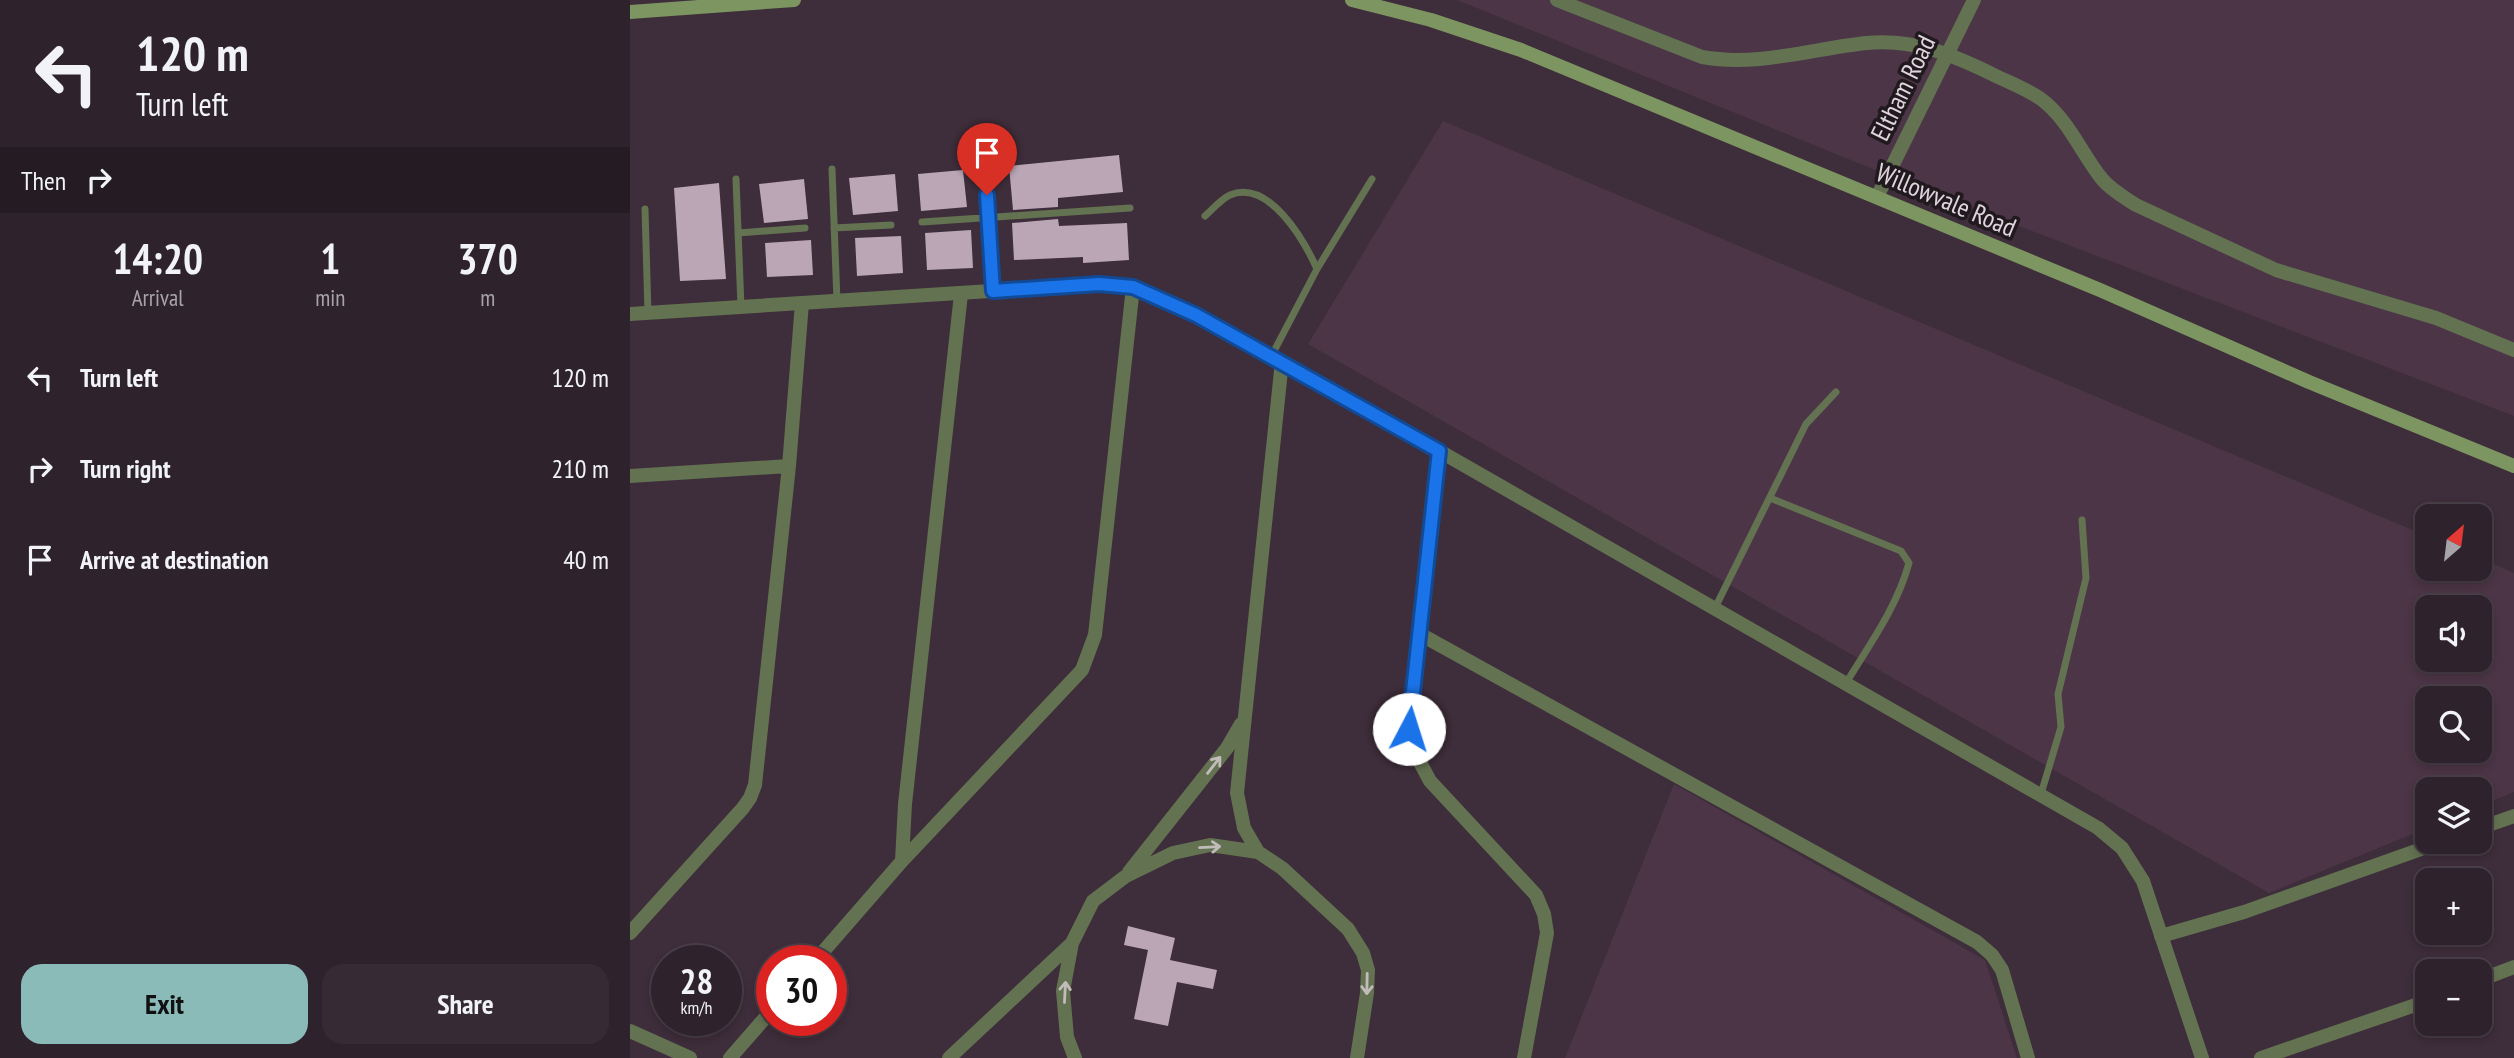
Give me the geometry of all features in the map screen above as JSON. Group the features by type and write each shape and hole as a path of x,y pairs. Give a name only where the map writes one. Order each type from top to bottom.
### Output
{"main road":[{"path":"630,12 794,0"},
{"name":"Willowvale Road","path":"1353,0 1431,20 1521,50 2101,290 2309,382 2514,466"}],"street":[{"path":"1557,0 1702,57 1723,61 1745,62 1868,43 1907,44 1948,53 2042,100 2062,119 2102,179 2136,205 2276,270 2436,318 2514,350"},
{"name":"Eltham Road","path":"1877,197 1974,0"},
{"path":"630,314 1099,284 1133,287 1196,315 1277,358 2098,828 2122,848 2143,881 2202,1058"},
{"path":"829,945 902,861 1082,670 1095,635 1133,287"},
{"path":"902,861 905,804 961,294"},
{"path":"630,933 750,798 754,785 789,466 802,303"},
{"path":"1258,852 1244,828 1237,793 1277,358"},
{"path":"1439,451 1409,729 1415,753 1430,781 1536,895 1544,914 1547,933 1524,1058"},
{"path":"630,476 789,466"},
{"path":"1418,633 1977,942 1993,955 2002,970 2028,1058"},
{"path":"1126,876 1227,748 1243,720"},
{"path":"2492,824 2514,816"},
{"path":"1075,1058 1067,1037 1063,991 1072,943 1093,901 1126,876 1174,853 1210,845 1258,852 1282,868 1348,929 1363,953 1368,970 1357,1058"},
{"path":"2161,936 2244,912 2415,851"},
{"path":"948,1058 1072,943"},
{"path":"2492,975 2514,967"},
{"path":"2261,1058 2415,1005"},
{"path":"730,1058 756,1028"},
{"path":"630,1031 691,1058"}],"lane":[{"path":"832,169 837,301"},
{"path":"985,172 993,291"},
{"path":"736,179 741,307"},
{"path":"1277,358 1317,269 1372,179"},
{"path":"1205,216 1228,195 1248,192 1267,200 1304,242 1317,269"},
{"path":"922,222 1129,208"},
{"path":"645,209 649,313"},
{"path":"834,228 891,225"},
{"path":"738,233 806,228"},
{"path":"1715,609 1806,424 1836,392"},
{"path":"1770,498 1901,551 1909,563 1903,584 1885,621 1845,683"},
{"path":"2040,795 2061,727 2059,694 2086,578 2082,520"}],"shaded area":[{"path":"1457,0 2514,0 2514,416 1912,185"},
{"path":"1443,121 2415,531 2415,581 2492,581 2492,563 2514,573 2514,792 2492,801 2492,777 2415,777 2415,833 2269,893 1308,344"},
{"path":"1674,784 1985,960 2017,1058 1565,1058"}],"building":[{"path":"1119,155 1123,192 1058,198 1058,207 1013,210 1009,166"},
{"path":"963,170 967,207 921,211 918,174"},
{"path":"895,174 898,211 853,215 849,178"},
{"path":"804,179 808,219 764,223 759,184"},
{"path":"719,183 726,279 680,281 674,188"},
{"path":"1058,219 1059,226 1127,223 1129,260 1083,263 1083,257 1014,260 1012,223"},
{"path":"971,230 973,268 927,270 925,233"},
{"path":"901,236 903,273 857,276 855,238"},
{"path":"811,240 813,275 767,277 765,243"},
{"path":"1128,926 1175,938 1170,960 1217,970 1213,989 1177,982 1168,1026 1134,1019 1148,950 1124,945"}],"route":[{"path":"987,195 993,291 1099,284 1133,287 1196,315 1282,361 1439,451 1409,729"}]}
